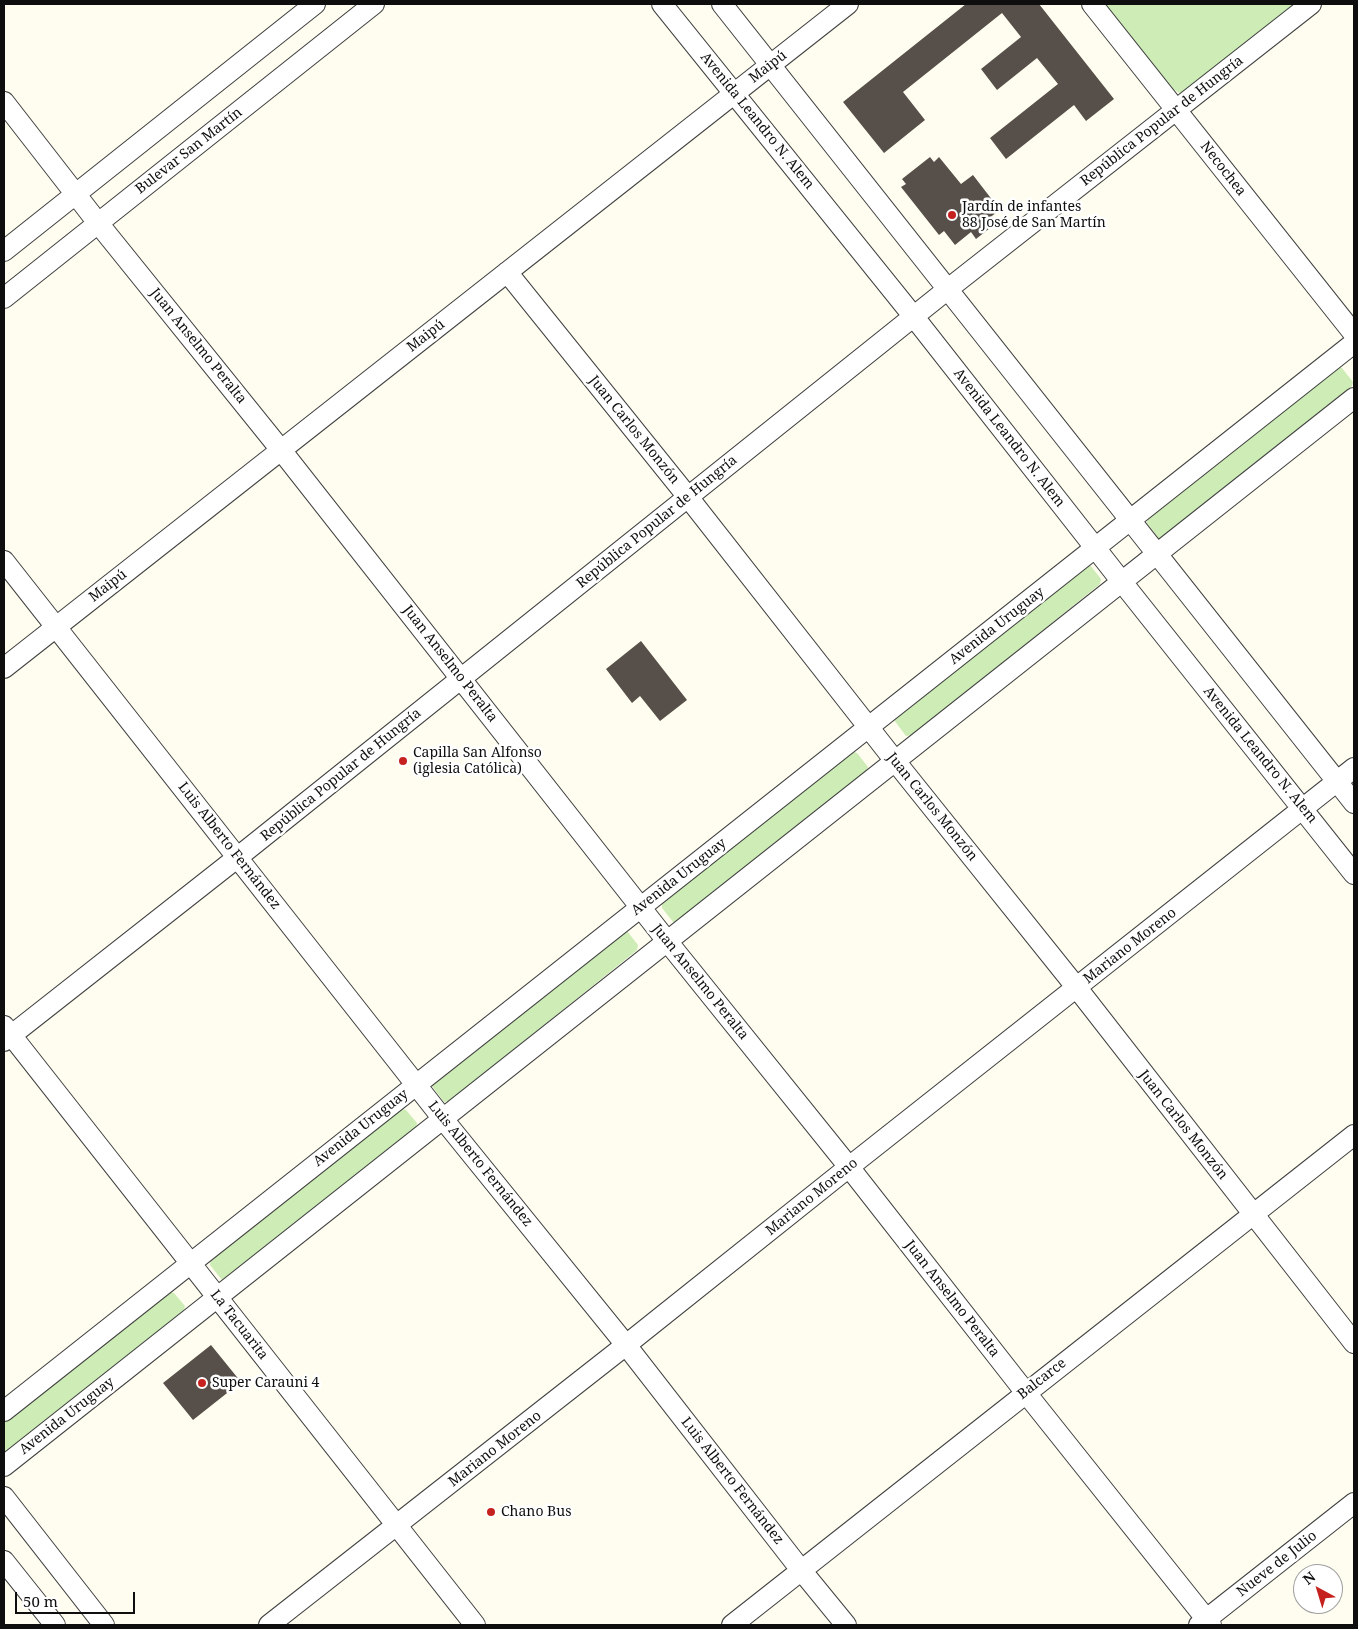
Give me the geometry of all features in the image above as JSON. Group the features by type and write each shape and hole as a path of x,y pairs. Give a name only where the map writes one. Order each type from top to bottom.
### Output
{"street":[{"name":"Bulevar San Martín","path":"4,298 374,4"},
{"name":"Avenida Leandro N. Alem","path":"662,4 914,317 1354,874"},
{"path":"722,4 1354,803"},
{"name":"Maipú","path":"4,668 848,4"},
{"name":"Necochea","path":"1092,4 1354,334"},
{"name":"República Popular de Hungría","path":"6,1034 238,857 914,317 1311,4"},
{"path":"4,251 307,6"},
{"name":"Juan Anselmo Peralta","path":"4,102 98,223 281,450 667,941 849,1167 1206,1623"},
{"name":"Juan Carlos Monzón","path":"507,272 1077,988 1354,1343"},
{"name":"Avenida Uruguay","path":"4,1411 1354,343"},
{"name":"Avenida Uruguay","path":"4,1466 1354,398"},
{"name":"Luis Alberto Fernández","path":"4,561 416,1085 626,1345 846,1625"},
{"name":"Mariano Moreno","path":"269,1625 626,1345 1354,768"},
{"name":"La Tacuarita","path":"6,1034 191,1263 475,1625"},
{"name":"Balcarce","path":"732,1625 1354,1135"},
{"path":"4,1497 104,1625"},
{"name":"Nueve de Julio","path":"1206,1623 1354,1503"},
{"path":"4,1561 55,1625"}],"green space":[{"path":"1105,4 1297,4 1181,94 1173,89"},
{"path":"1336,366 1342,368 1353,382 1352,386 1165,538 1159,539 1147,523 1148,516"},
{"path":"1083,564 1090,565 1101,579 1100,584 913,735 906,736 894,720 895,714"},
{"path":"851,751 857,753 868,767 867,771 680,923 674,923 662,908 662,901"},
{"path":"621,930 627,931 638,945 637,950 450,1101 444,1102 432,1086 432,1080"},
{"path":"399,1108 406,1110 417,1123 416,1128 229,1280 222,1280 210,1265 211,1258"},
{"path":"167,1291 174,1293 185,1306 184,1310 4,1456 4,1421"}],"building":[{"path":"966,4 1039,4 1114,99 1086,121 1074,105 1006,159 990,138 1058,84 1037,58 997,90 981,69 1021,37 1002,13 903,92 925,120 884,153 843,102"},
{"path":"930,157 934,162 939,157 961,184 973,175 1000,210 985,221 990,228 976,239 971,232 955,245 944,231 939,235 901,187 906,184 902,179"},
{"path":"641,641 687,700 660,721 640,696 632,703 606,669"},
{"name":"Super Carauni 4","path":"211,1345 241,1382 193,1420 163,1383"}],"place":[{"name":"Jardín de infantes 88 José de San Martín","path":"952,215"},
{"name":"Capilla San Alfonso (iglesia Católica)","path":"403,761"},
{"name":"Super Carauni 4","path":"202,1383"},
{"name":"Chano Bus","path":"491,1512"}]}
